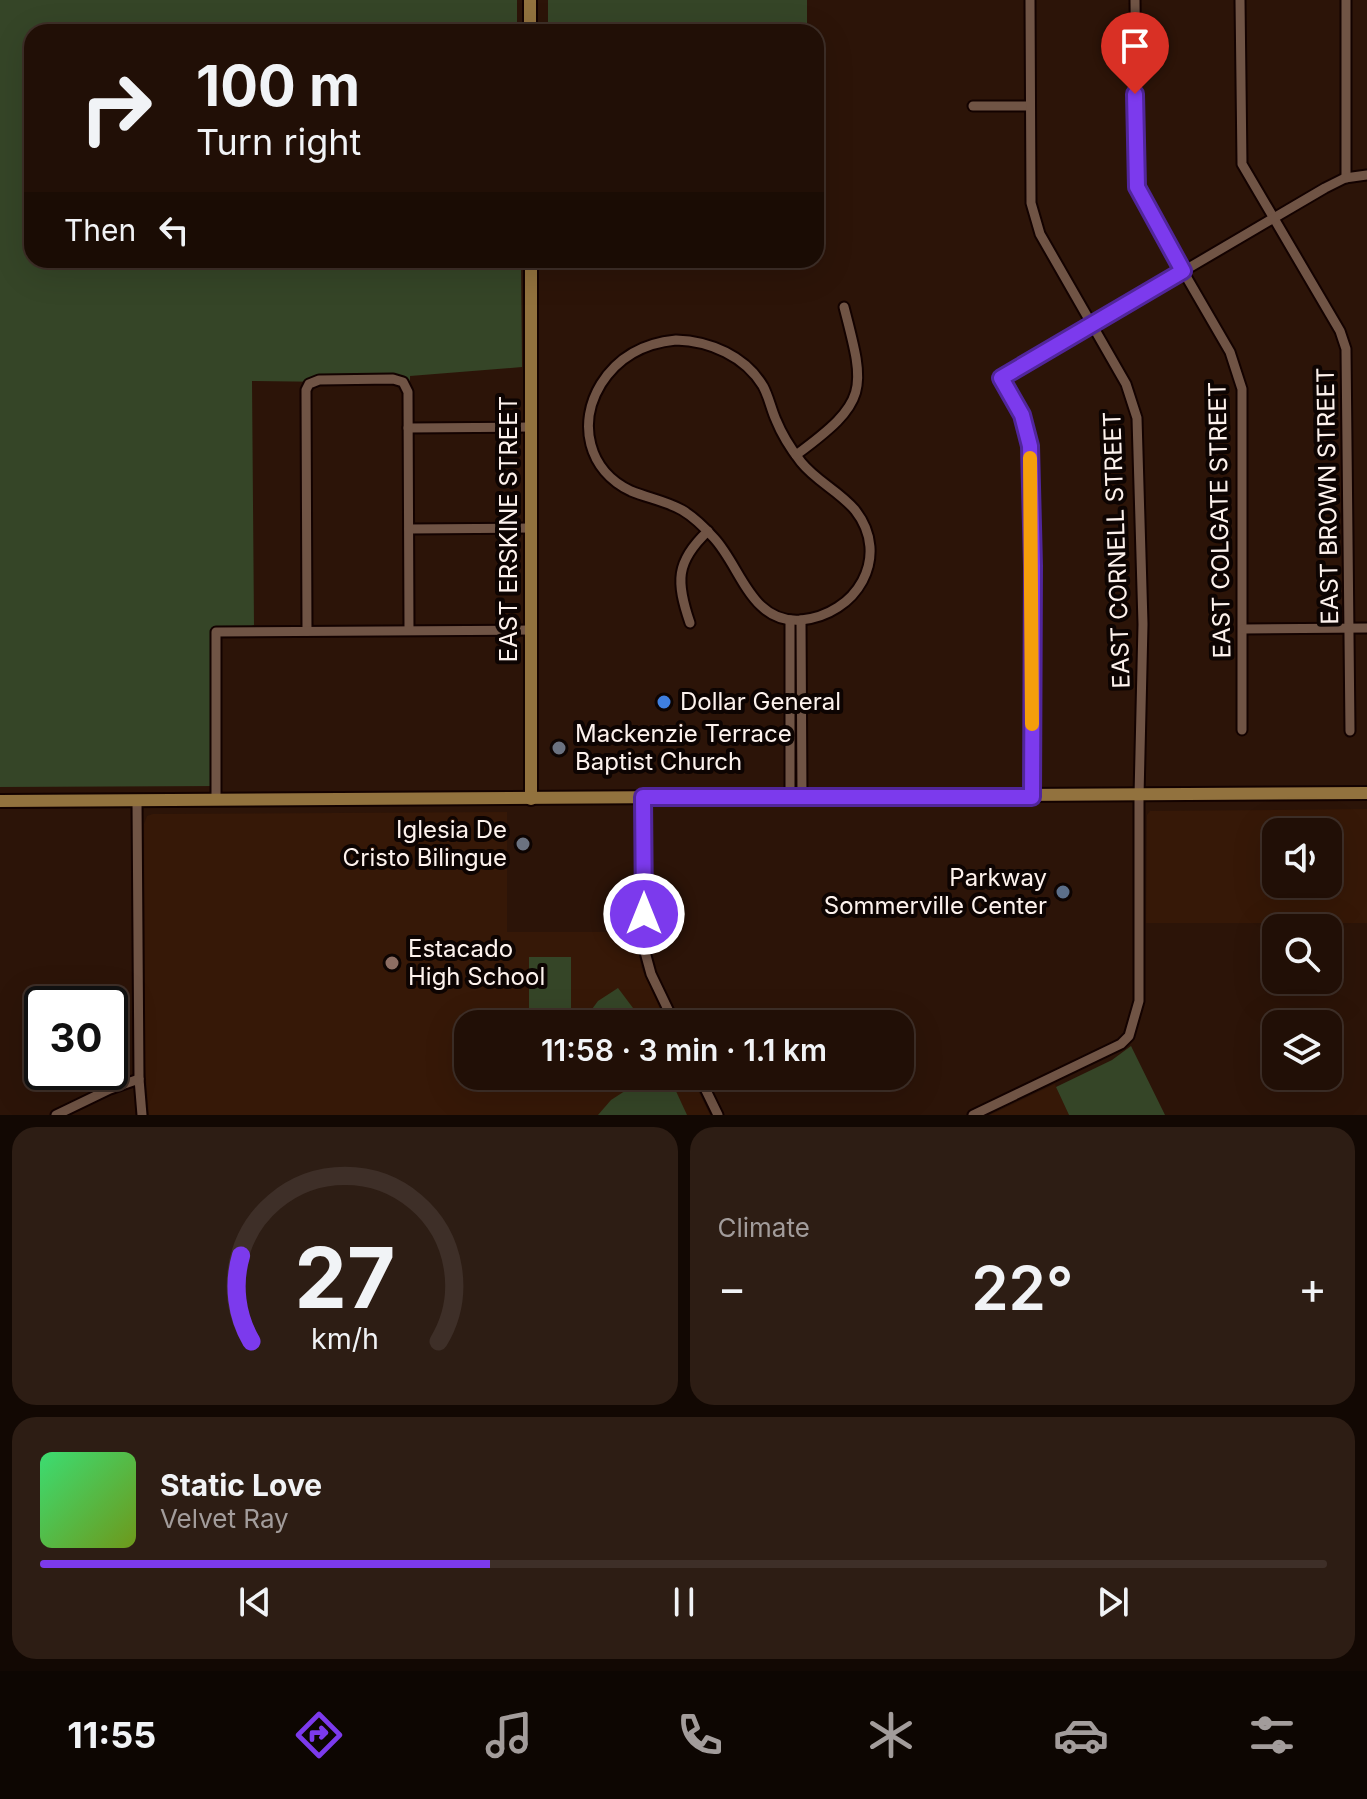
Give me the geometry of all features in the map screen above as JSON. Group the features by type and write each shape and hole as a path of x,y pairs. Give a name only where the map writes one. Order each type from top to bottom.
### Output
{"main road":[{"path":"530,0 530,24"},
{"name":"EAST ERSKINE STREET","path":"531,268 531,799"},
{"path":"0,801 1367,793"}],"street":[{"name":"EAST CORNELL STREET","path":"973,1115 1121,1044 1129,1036 1137,1012 1143,624 1137,418 1126,384 1040,234 1034,218 1031,203 1030,0"},
{"name":"EAST COLGATE STREET","path":"1135,0 1137,187 1230,352 1240,377 1242,730"},
{"name":"EAST BROWN STREET","path":"1240,0 1241,155 1247,174 1340,331 1346,349 1350,731"},
{"path":"1346,0 1346,178"},
{"path":"973,106 1030,106"},
{"path":"1032,797 1030,446 1022,415 1001,378 1346,178 1367,175"},
{"path":"796,455 836,423 858,388 858,365 844,307"},
{"path":"663,341 697,342 720,349 744,365 762,385 777,422 796,455 815,478 856,512 869,550 866,575 851,598 829,614 790,620 770,612 751,597 727,555 708,531 676,507 622,486 597,461 588,439 588,422 595,395 614,366 632,353 663,341"},
{"path":"307,631 306,395 309,384 319,380 393,379 403,382 408,392 409,630"},
{"path":"408,428 531,427"},
{"path":"409,529 531,528"},
{"path":"690,623 681,593 682,567 691,547 708,531"},
{"path":"790,620 796,798"},
{"path":"796,798 801,620"},
{"path":"1243,629 1367,628"},
{"path":"216,800 216,632 532,630"},
{"path":"643,797 645,952 651,974 668,1010"},
{"path":"137,801 139,1079 142,1115"},
{"path":"56,1115 139,1079"},
{"path":"706,1090 718,1115"}],"shaded area":[{"path":"1367,809 1367,923 1342,923 1342,914 1262,914 1262,923 1146,923 1147,815 1150,811"},
{"name":"Estacado High School","path":"507,812 507,932 636,932 641,967 661,1010 454,1010 454,1090 698,1090 710,1115 149,1115 145,1067 144,824 147,816"},
{"path":"1055,1084 1069,1115 990,1115"}],"green space":[{"path":"0,0 517,0 517,24 24,24 24,268 521,268 522,367 410,376 410,383 252,381 254,625 222,637 222,786 0,787"},
{"path":"548,0 807,0 807,24 548,24"},
{"path":"529,957 571,957 571,1010 529,1010"},
{"path":"618,988 634,1010 591,1010 598,1001"},
{"path":"1131,1046 1165,1115 1069,1115 1056,1087 1112,1060"},
{"path":"626,1090 675,1090 687,1115 598,1115 611,1100"}],"slow traffic":[{"path":"1030,458 1032,724"}],"place":[{"name":"Dollar General","path":"664,702"},
{"name":"Mackenzie Terrace Baptist Church","path":"559,748"},
{"name":"Iglesia De Cristo Bilingue","path":"523,844"},
{"name":"Parkway Sommerville Center","path":"1063,892"},
{"name":"Estacado High School","path":"392,963"}],"route":[{"path":"644,914 643,797 1032,797 1030,446 1022,415 1001,378 1183,271 1137,187 1135,94"}]}
